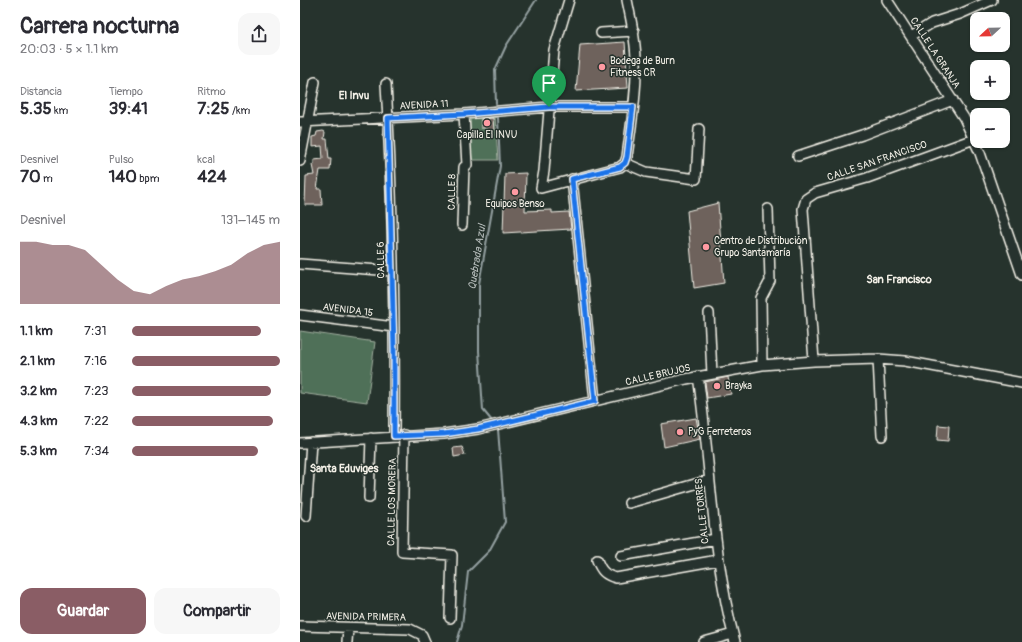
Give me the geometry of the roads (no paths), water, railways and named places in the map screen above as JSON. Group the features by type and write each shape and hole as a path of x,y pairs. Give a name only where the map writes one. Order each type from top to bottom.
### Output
{"street":[{"path":"569,0 554,50 544,171 541,188 620,167 625,163 633,107 636,62 634,30 627,0"},
{"name":"CALLE LA GRANJA","path":"887,0 953,100 970,131"},
{"path":"911,36 932,23 960,14 992,0"},
{"path":"601,33 634,30"},
{"path":"300,161 303,123 315,82"},
{"name":"CALLE 6","path":"386,84 394,327 394,436"},
{"path":"798,156 862,135 953,100"},
{"name":"AVENIDA 11","path":"303,123 464,114 549,107 633,107"},
{"name":"CALLE 8","path":"462,225 464,167 467,165 464,114"},
{"path":"625,163 646,172 696,179 699,129"},
{"name":"CALLE SAN FRANCISCO","path":"814,361 803,209 806,199 815,193 867,178 970,139"},
{"name":"CALLE LA GRANJA","path":"978,148 1022,275"},
{"path":"572,179 595,401"},
{"path":"762,365 761,298 770,281 768,209"},
{"path":"300,264 392,270"},
{"path":"709,313 712,374"},
{"name":"AVENIDA 15","path":"300,315 394,327"},
{"path":"878,359 882,436"},
{"name":"CALLE BRUJOS","path":"300,443 404,435 444,434 478,429 698,376 762,365 814,361 878,359 905,361 1022,383"},
{"name":"CALLE TORRES","path":"698,376 706,429 709,480 718,560 734,638"},
{"name":"CALLE LOS MORERA","path":"404,435 402,552 452,555 450,618"},
{"path":"369,498 371,438"},
{"path":"306,516 311,442"},
{"path":"629,504 709,480"},
{"path":"621,556 716,539"},
{"path":"597,560 601,570 607,576 616,578 718,560"},
{"name":"AVENIDA PRIMERA","path":"300,626 410,628 417,630 422,635 425,642"},
{"path":"347,642 348,628"},
{"path":"704,642 734,638"}],"waterway":[{"name":"Quebrada Azul","path":"496,104 495,70 506,46 536,0"},
{"name":"Quebrada Azul","path":"492,421 483,410 479,351 479,284 500,166 498,118"},
{"name":"Quebrada Azul","path":"457,642 462,625 468,572 489,551 505,522 498,429"}],"place":[{"name":"Bodega de Burn Fitness CR","path":"602,67"},
{"name":"Capilla El INVU","path":"487,123"},
{"name":"Equipos Benso","path":"515,192"},
{"name":"Centro de Distribución Grupo Santamaría","path":"706,247"},
{"name":"Brayka","path":"717,386"},
{"name":"PyG Ferreteros","path":"680,432"}],"district":[{"name":"El Invu","path":"354,95"},
{"name":"San Francisco","path":"899,279"},
{"name":"Santa Eduviges","path":"344,468"}]}
